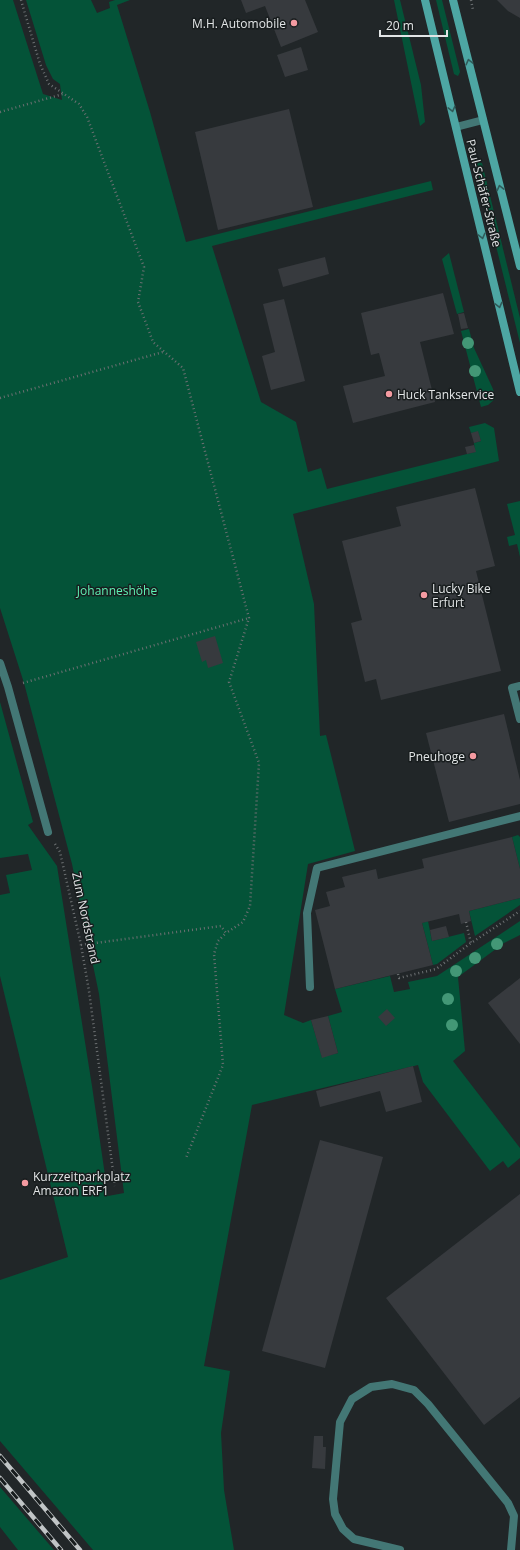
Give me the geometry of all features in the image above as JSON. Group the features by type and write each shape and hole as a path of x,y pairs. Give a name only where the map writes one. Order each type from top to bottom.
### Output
{"main road":[{"name":"Paul-Schäfer-Straße","path":"425,0 520,392"},
{"name":"Paul-Schäfer-Straße","path":"453,0 520,266"}],"lane":[{"path":"456,127 484,120"},
{"path":"0,663 48,832"},
{"path":"520,686 512,688 520,718"},
{"path":"310,987 307,913 317,868 520,816"},
{"path":"400,1550 354,1539 343,1529 335,1514 333,1499 340,1422 352,1399 371,1387 392,1384 414,1390 428,1404 508,1503 514,1516 511,1550"}],"path":[{"path":"21,0 40,64 50,84 80,104 87,117 144,267 138,302 153,342 183,368 249,618 229,682 259,763 250,906 243,922 226,933 218,941 214,954 223,1065 186,1158"},
{"path":"0,112 64,94"},
{"path":"0,398 164,352"},
{"path":"8,688 249,618"},
{"name":"Zum Nordstrand","path":"48,832 60,852 89,991 115,1186"},
{"path":"398,974 399,978 436,969 471,943 520,911"},
{"path":"466,922 471,943"},
{"path":"80,945 221,926 226,933"}],"green space":[{"name":"Johanneshöhe","path":"0,0 13,0 43,94 62,100 60,84 53,79 46,65 26,0 91,0 97,13 110,8 109,2 115,0 130,0 117,5 150,112 186,242 431,181 433,190 212,246 261,402 296,422 308,472 321,468 327,489 475,452 474,443 481,441 478,432 471,433 469,427 485,423 494,428 499,461 293,514 314,604 320,736 326,735 355,851 308,864 284,1015 303,1023 311,1020 322,1057 338,1053 328,1016 342,1012 335,989 390,976 394,992 410,989 408,982 437,976 520,921 520,935 504,943 458,977 465,1051 453,1061 520,1148 520,1158 508,1168 503,1161 490,1171 423,1082 418,1065 252,1105 204,1366 230,1371 221,1433 224,1490 234,1550 93,1550 0,1441 0,1280 68,1257 0,976 0,895 10,893 6,875 32,870 28,854 0,858 0,702 33,822 28,825 57,866 108,1196 124,1193 99,994 72,864 24,683 0,608"},
{"path":"394,0 400,0 421,85 425,122 420,126"},
{"path":"436,0 442,0 460,72 458,76 454,74"},
{"path":"479,162 482,163 520,318 520,343 476,165"},
{"path":"449,253 464,312 457,314 442,259"},
{"path":"469,329 474,348 493,389 495,399 488,405 481,407 461,331"},
{"path":"520,501 520,557 517,544 509,546 507,537 515,535 507,504"},
{"path":"518,835 520,837 520,869 512,837"},
{"path":"520,898 520,905 475,936 469,911"},
{"path":"428,921 432,941 464,933 466,942 437,964 433,965 422,923"},
{"path":"0,1487 54,1550 18,1550 0,1527"}],"building":[{"path":"241,0 305,0 318,32 281,47 265,6 246,13"},
{"path":"497,0 520,0 520,18 508,11"},
{"path":"301,47 308,70 285,77 277,55"},
{"path":"289,109 313,207 218,230 195,132"},
{"path":"325,257 329,274 283,287 278,269"},
{"path":"443,293 454,334 420,342 435,402 353,423 343,386 385,376 379,353 371,355 361,313"},
{"path":"284,299 305,381 271,390 262,356 275,352 263,304"},
{"path":"464,313 468,328 461,329 458,314"},
{"path":"478,431 481,441 474,443 471,433"},
{"path":"474,445 476,452 467,454 465,447"},
{"path":"475,488 495,566 476,571 501,671 381,700 376,679 365,682 351,623 362,620 342,541 401,526 396,507"},
{"path":"215,636 223,663 208,668 206,660 202,662 196,642"},
{"name":"Pneuhoge","path":"504,714 520,780 520,804 449,822 426,733"},
{"path":"512,837 520,869 520,898 469,911 471,921 461,924 459,914 422,923 433,965 335,989 315,910 330,906 326,892 345,887 342,877 376,869 378,879 424,868 422,859"},
{"path":"446,926 449,937 432,941 430,930"},
{"path":"520,978 520,1044 488,1003"},
{"path":"387,1009 395,1018 386,1026 378,1017"},
{"path":"328,1016 338,1053 322,1058 311,1020"},
{"path":"413,1066 422,1102 386,1112 380,1091 320,1107 316,1091"},
{"path":"320,1140 383,1157 325,1368 262,1351"},
{"path":"520,1194 520,1397 484,1425 386,1298"},
{"path":"314,1436 323,1436 323,1447 326,1447 325,1469 312,1468"}],"railway":[{"path":"0,1456 80,1550"},
{"path":"0,1478 61,1550"}],"place":[{"name":"M.H. Automobile","path":"294,23"},
{"name":"Huck Tankservice","path":"389,394"},
{"name":"Lucky Bike Erfurt","path":"424,595"},
{"name":"Pneuhoge","path":"473,756"},
{"name":"Kurzzeitparkplatz Amazon ERF1","path":"25,1183"}]}
